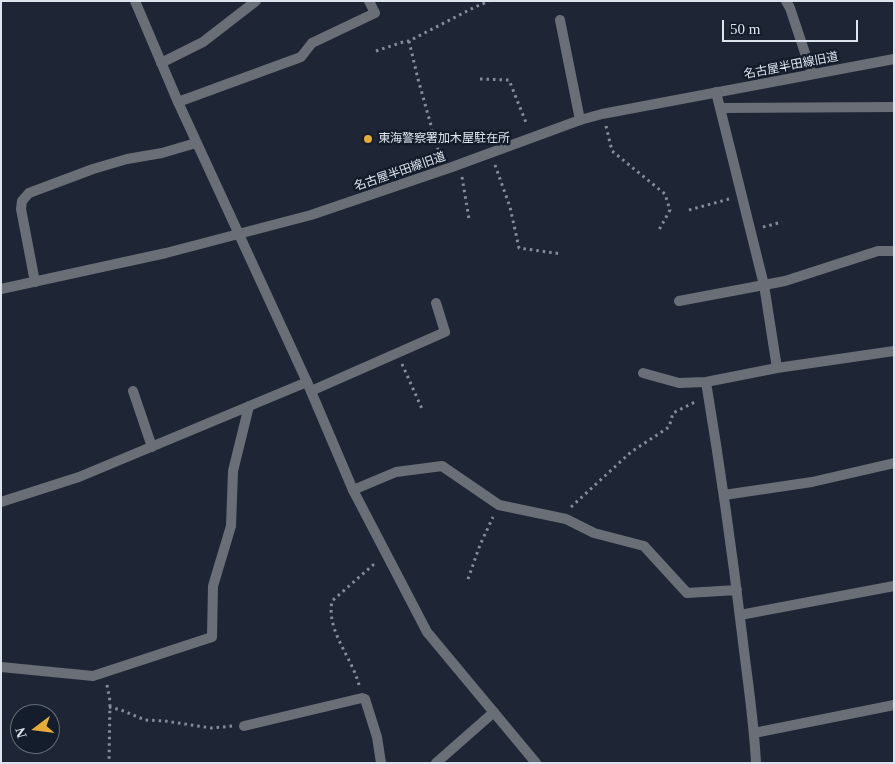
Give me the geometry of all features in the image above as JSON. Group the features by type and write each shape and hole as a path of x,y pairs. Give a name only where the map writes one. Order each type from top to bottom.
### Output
{"street":[{"path":"135,1 196,143 309,386 353,490 427,632 536,763"},
{"path":"160,62 202,42 256,1"},
{"path":"178,102 301,57 312,43 375,13 369,1"},
{"path":"786,1 812,74"},
{"path":"560,20 580,120"},
{"name":"名古屋半田線旧道","path":"1,289 166,253 311,214 447,169 580,120 602,114 894,59"},
{"path":"716,92 764,285 778,368"},
{"path":"720,108 894,107"},
{"path":"35,282 21,209 22,201 29,193 93,168 127,159 162,153 196,143"},
{"path":"679,301 785,281 878,251 894,251"},
{"path":"1,502 79,477 249,406 398,353 445,332 436,303"},
{"path":"643,373 680,383 706,382 778,368 894,350"},
{"path":"706,382 737,590 756,763"},
{"path":"133,391 152,447"},
{"path":"1,666 94,676 212,637 213,586 231,526 234,471 249,406"},
{"path":"724,495 812,482 894,463"},
{"path":"353,490 396,472 442,466 499,505 566,519 594,532 644,546 687,593 737,590"},
{"path":"740,615 894,586"},
{"path":"244,726 362,698 365,699 377,737 381,763"},
{"path":"754,733 894,705"},
{"path":"436,763 494,712"}],"path":[{"path":"376,52 409,41 489,1"},
{"path":"409,41 437,147 447,169"},
{"path":"480,79 509,80 532,138"},
{"path":"602,114 612,151 666,194 670,210 659,230"},
{"path":"490,153 505,191 519,248 562,254"},
{"path":"461,164 469,218"},
{"path":"689,210 742,196"},
{"path":"750,230 782,222"},
{"path":"398,353 423,412"},
{"path":"566,519 568,510 631,452 669,426 673,413 696,402"},
{"path":"468,579 480,545 499,505"},
{"path":"362,698 356,675 335,631 331,607 332,600 373,565 374,558"},
{"path":"105,672 109,707 109,763"},
{"path":"109,707 145,720 212,728 244,726"}],"place":[{"name":"東海警察署加木屋駐在所","path":"368,139"}]}
